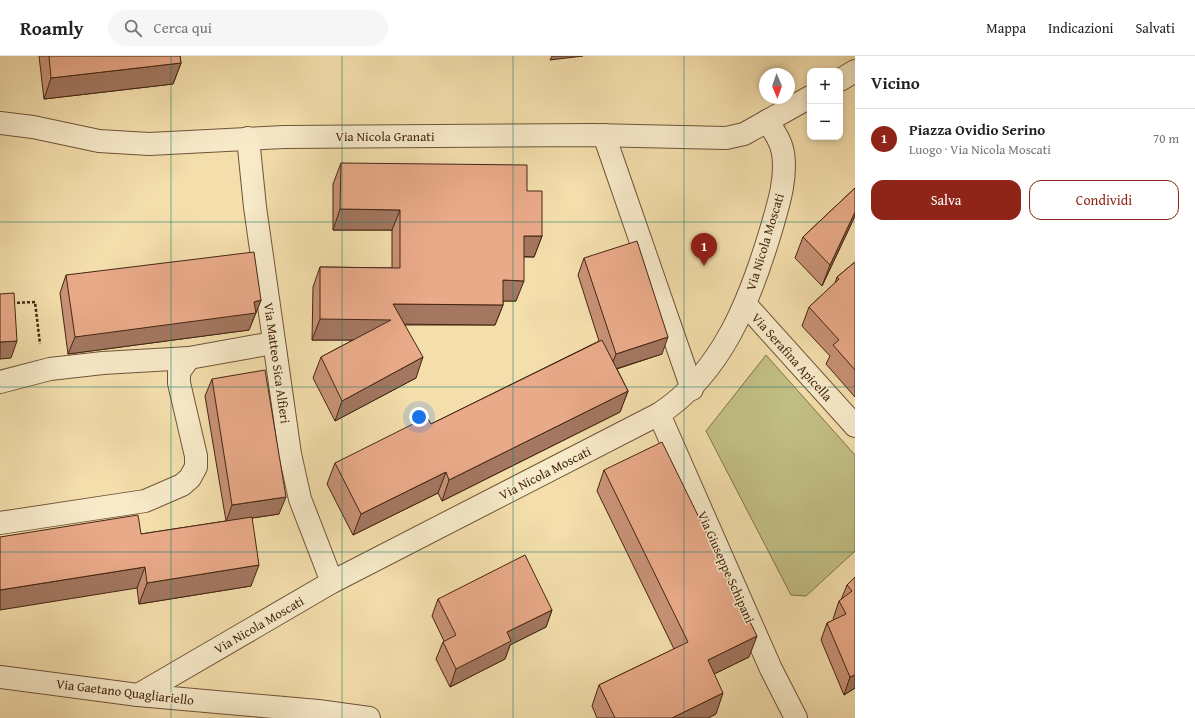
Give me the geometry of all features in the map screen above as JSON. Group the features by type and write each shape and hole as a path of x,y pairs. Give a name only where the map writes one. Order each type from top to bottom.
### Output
{"street":[{"path":"843,78 855,71"},
{"name":"Via Nicola Granati","path":"0,123 33,127 99,141 149,144 248,138 604,135 726,138 744,134 807,99"},
{"name":"Via Nicola Moscati","path":"138,695 332,582 659,414 675,404 692,389 709,368 746,306 761,264 778,206 784,176 783,153 777,135 767,121"},
{"path":"604,135 692,389"},
{"name":"Via Matteo Sica Alfieri","path":"248,138 255,207 273,343 290,454 300,499 332,582"},
{"name":"Via Serafina Apicella","path":"746,306 855,426"},
{"path":"0,382 43,371 103,363 189,358 273,343"},
{"path":"0,523 145,501 165,494 182,485 190,478 196,467 196,456 179,383 179,372 189,358"},
{"name":"Via Giuseppe Schipani","path":"659,414 771,668 796,718"},
{"name":"Via Gaetano Quagliariello","path":"0,677 138,695 318,711 369,718"}],"path":[{"path":"7,304 35,302 43,371"}],"shaded area":[{"path":"766,355 855,455 855,551 806,596 791,595 706,431"}],"building":[{"path":"49,56 180,56 181,63 51,78"},
{"path":"341,163 527,165 527,191 542,191 542,236 524,236 524,281 503,280 503,305 393,304 423,357 342,401 321,357 391,320 320,319 320,267 400,268 400,210 340,209"},
{"path":"855,188 855,212 830,265 803,237"},
{"path":"637,241 668,337 616,354 584,258"},
{"path":"254,252 261,300 254,302 256,313 75,337 66,275"},
{"path":"855,262 855,370 833,345 839,340 809,307 839,279 837,277"},
{"path":"14,293 17,341 0,342 0,294"},
{"path":"602,340 628,391 449,480 446,472 361,514 335,463 427,417 431,424"},
{"path":"265,370 286,497 232,505 212,379"},
{"path":"662,442 757,636 708,660 723,693 672,718 615,718 599,685 688,642 604,470"},
{"path":"138,515 141,534 252,517 259,565 147,583 145,567 0,590 0,537"},
{"path":"525,555 552,610 507,632 511,641 456,669 443,642 456,635 438,599"},
{"path":"855,577 855,675 850,677 827,623 846,614 839,601 852,591 847,585"}],"place":[{"name":"Piazza Ovidio Serino","path":"704,266"}]}
